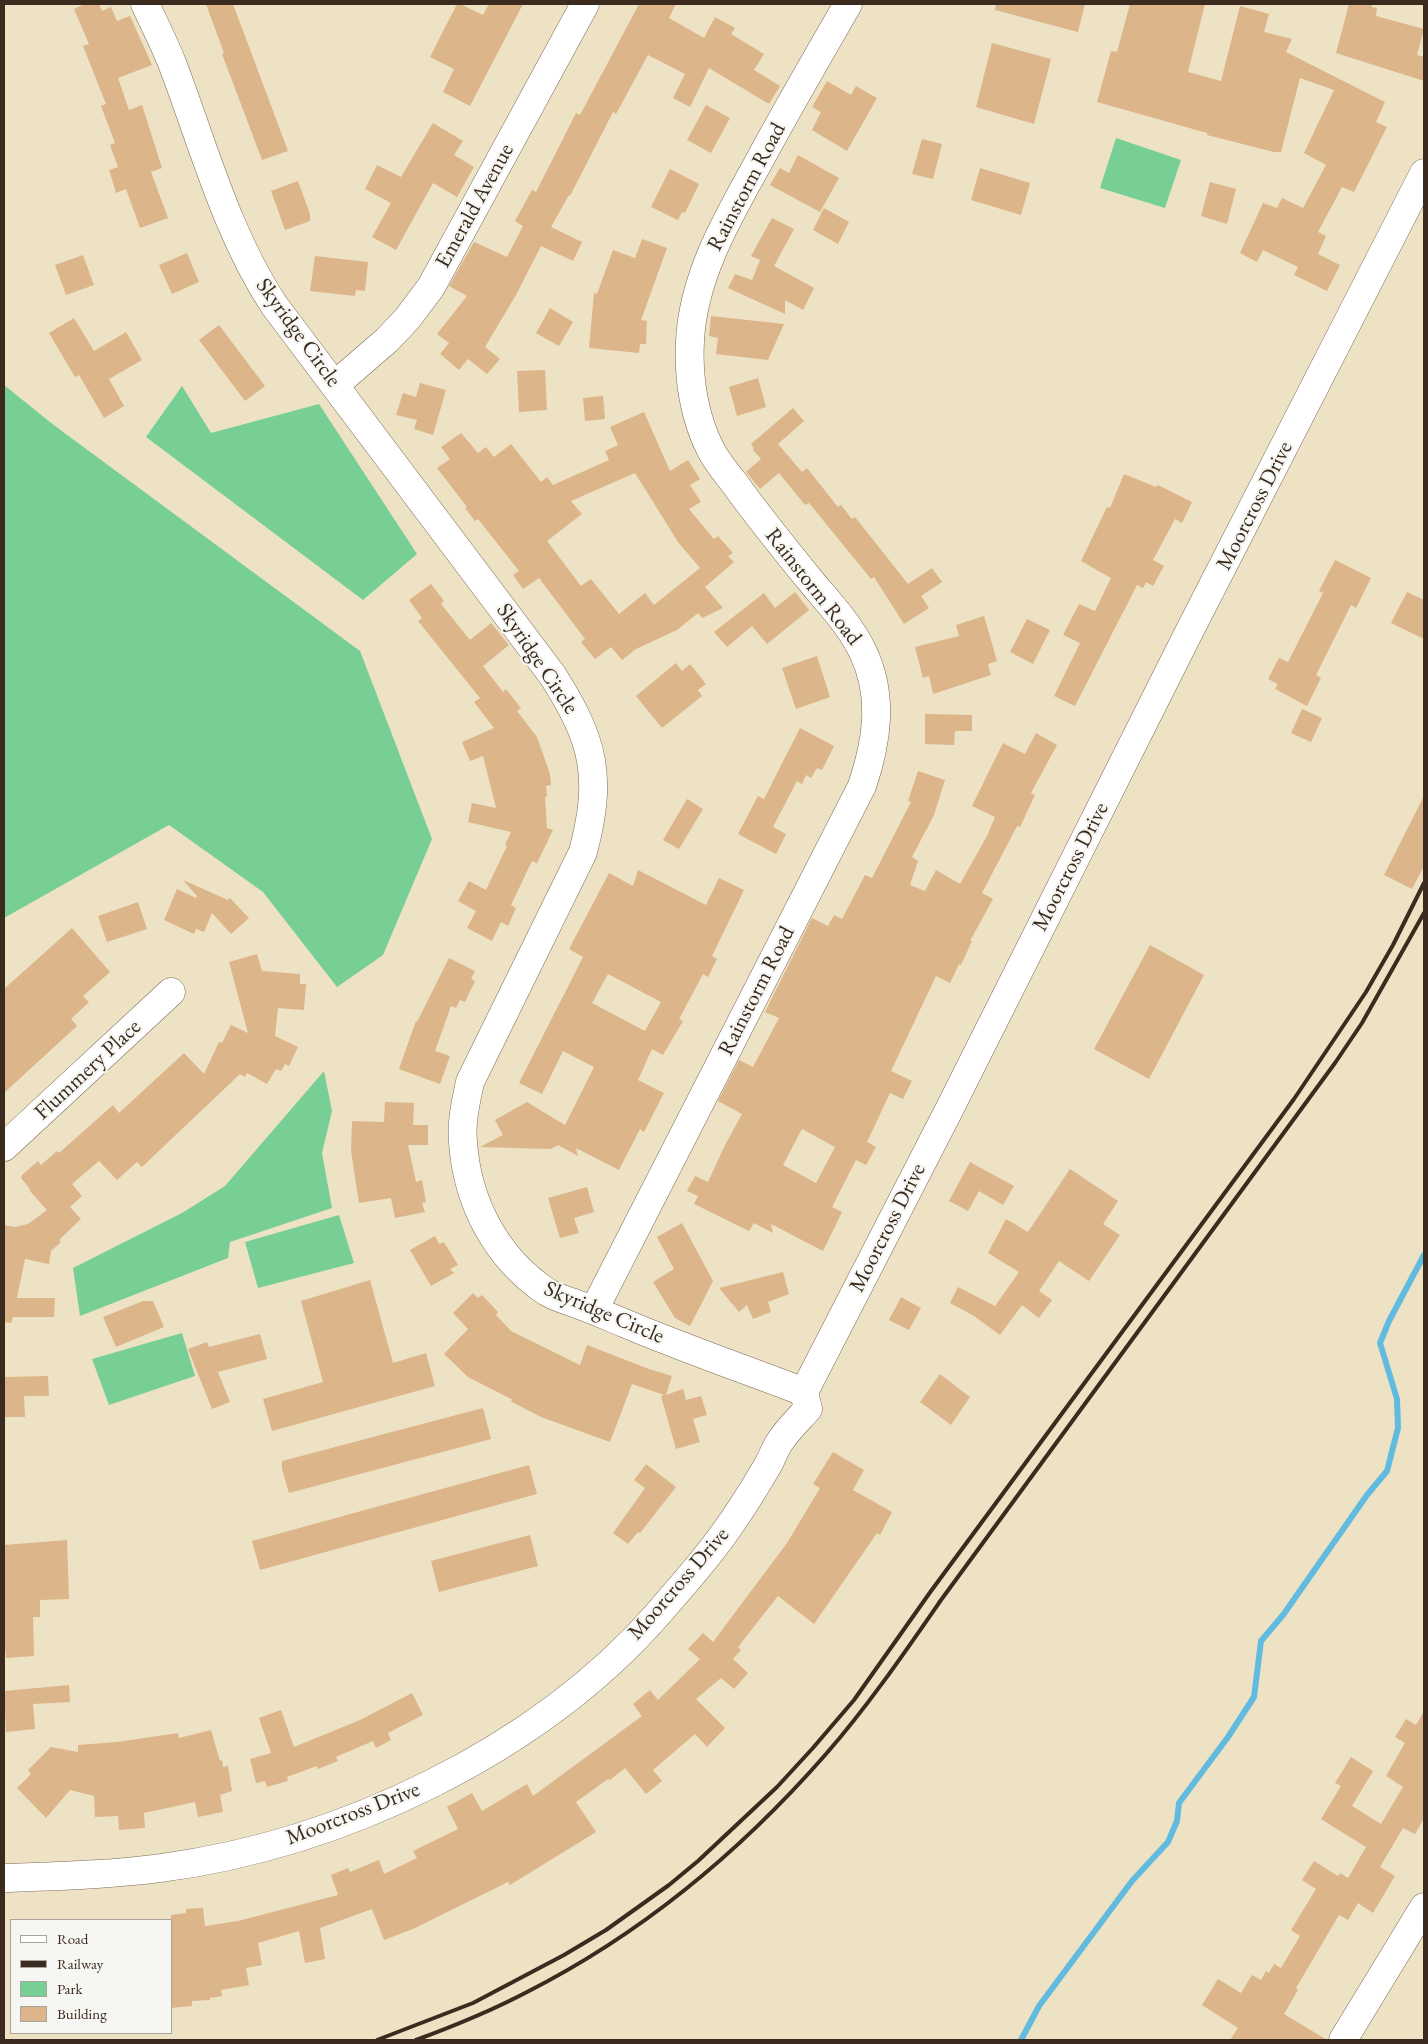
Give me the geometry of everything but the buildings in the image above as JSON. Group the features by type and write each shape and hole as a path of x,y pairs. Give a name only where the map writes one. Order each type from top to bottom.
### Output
{"street":[{"name":"Skyridge Circle","path":"145,4 171,62 211,172 258,280 274,305 553,676 586,736 594,780 589,828 582,852 470,1082 465,1110 463,1140 468,1178 476,1207 492,1235 509,1258 529,1278 548,1293 804,1392"},
{"name":"Emerald Avenue","path":"335,385 387,340 407,319 430,287 585,4"},
{"name":"Rainstorm Road","path":"594,1310 862,786 872,756 876,732 876,705 872,681 864,654 851,631 775,537 712,452 700,424 693,395 690,369 690,339 695,308 702,279 714,246 766,148 848,4"},
{"name":"Moorcross Drive","path":"4,1878 104,1874 163,1868 265,1847 316,1833 397,1802 475,1760 550,1712 603,1669 654,1618 722,1536 755,1487 779,1442 808,1408 804,1392 1424,174"},
{"name":"Flummery Place","path":"4,1147 171,992"},
{"path":"1342,2040 1424,1906"}],"green space":[{"path":"1116,138 1181,160 1165,208 1100,188"},
{"path":"4,385 55,426 360,651 432,839 383,955 337,987 263,892 169,825 4,918"},
{"path":"182,386 211,433 319,404 417,554 363,600 146,437"},
{"path":"324,1071 332,1111 322,1153 332,1208 230,1242 228,1258 80,1316 73,1268 182,1213 225,1186"},
{"path":"339,1215 354,1263 258,1288 245,1242"},
{"path":"182,1333 195,1376 109,1405 92,1359"}],"waterway":[{"path":"1021,2040 1039,2006 1132,1881 1168,1842 1177,1821 1179,1803 1228,1737 1254,1697 1261,1641 1283,1615 1367,1495 1387,1471 1398,1428 1397,1399 1380,1343 1389,1321 1424,1255"}],"railway":[{"path":"377,2040 473,2003 564,1955 606,1930 669,1885 698,1861 777,1787 812,1749 854,1700 931,1591 1294,1099 1366,992 1393,945 1424,883"},
{"path":"416,2040 500,2006 527,1992 569,1969 650,1917 725,1856 760,1824 826,1754 886,1678 941,1600 1335,1063 1362,1023 1424,913"}]}
